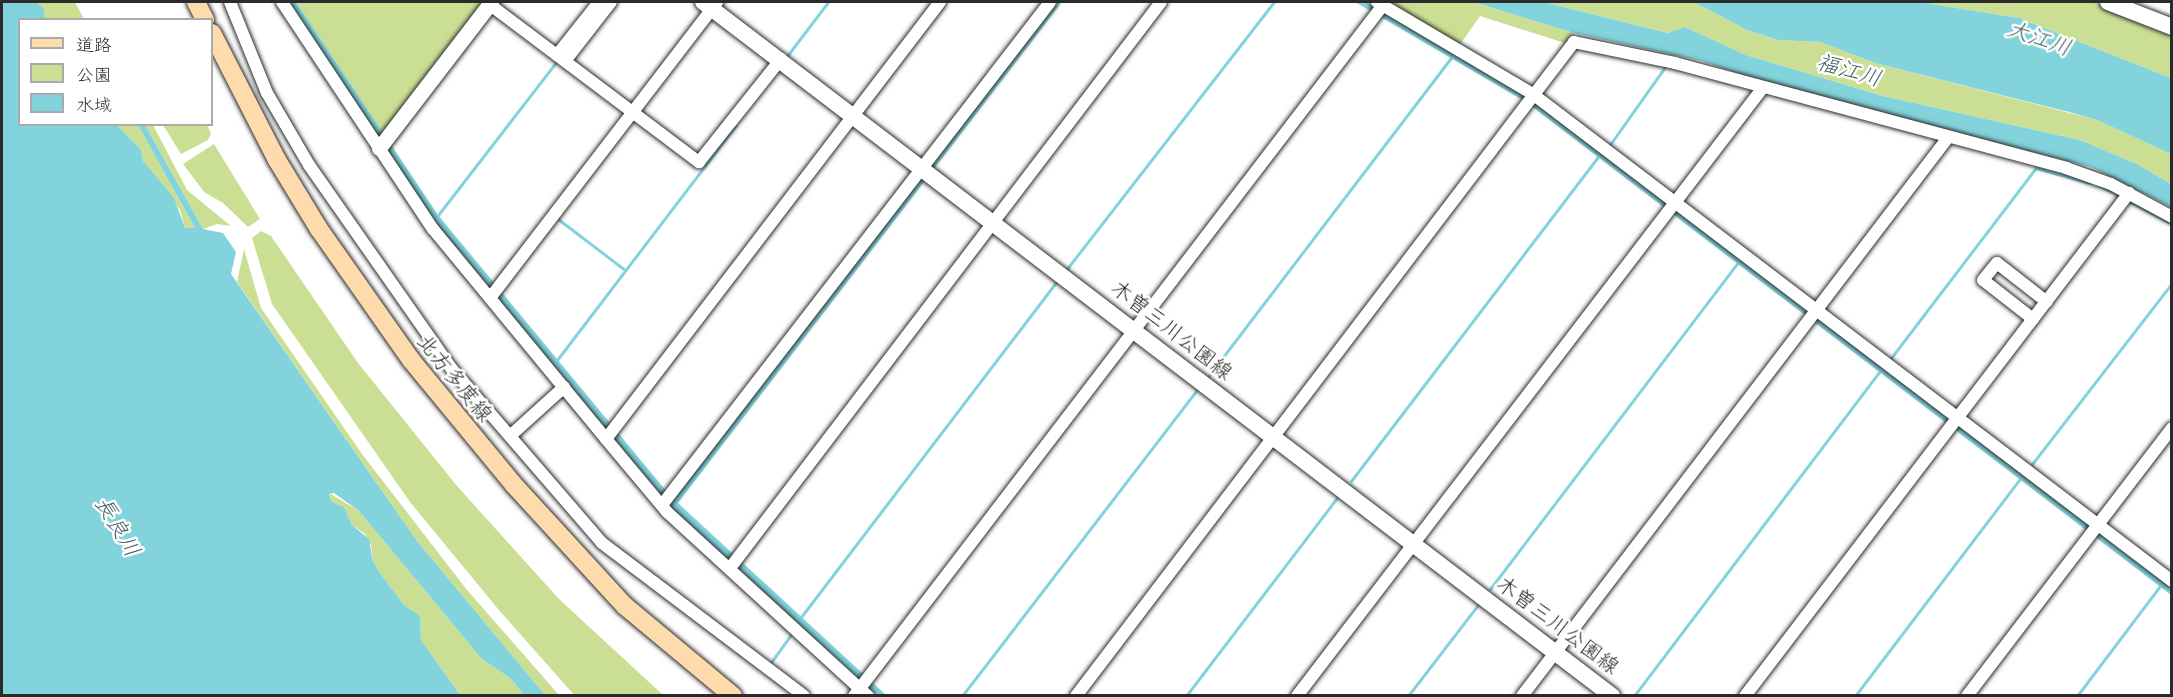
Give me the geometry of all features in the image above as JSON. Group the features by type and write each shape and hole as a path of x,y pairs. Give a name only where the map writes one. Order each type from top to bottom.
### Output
{"main road":[{"path":"196,2 204,18"},
{"path":"2108,2 2172,27"},
{"name":"木曽三川公園線","path":"710,4 1612,696"},
{"name":"北方多度線","path":"213,35 277,160 319,229 411,360 514,485 625,606 733,696"}],"street":[{"path":"230,2 267,93 309,165 402,302 510,436 609,550 804,696"},
{"path":"282,2 382,143 433,230 564,387 610,434 666,501 862,688 1379,7 1532,99 2095,528 2172,581"},
{"path":"561,58 599,2"},
{"path":"561,58 611,2"},
{"path":"610,434 940,2"},
{"path":"666,501 927,171 1050,2"},
{"path":"733,564 1161,2"},
{"path":"382,143 490,3 699,162 781,59"},
{"path":"490,298 632,112 710,4"},
{"path":"1076,696 1574,42 1675,63 1947,139 2066,168 2129,193 2172,217"},
{"path":"1297,696 1762,89"},
{"path":"1522,696 1947,139"},
{"path":"1745,696 2129,193"},
{"path":"2033,319 1983,280 1997,263 2047,302"},
{"path":"510,436 564,387"},
{"path":"1967,696 2172,428"}],"green space":[{"path":"37,2 75,2 83,18 45,18 44,9"},
{"path":"296,2 486,2 384,134"},
{"path":"1383,2 1473,2 1574,33 1568,44 1480,16 1459,46"},
{"path":"1544,2 1694,2 1747,30 1778,40 1820,42 1875,63 2097,120 2171,154 2171,184 2137,164 2080,140 1883,96 1746,55 1685,27 1669,33"},
{"path":"1919,2 2094,2 2171,32 2171,78 2019,18"},
{"path":"118,126 139,126 195,228 185,228 180,210 143,161 141,150"},
{"path":"146,126 154,126 187,190 231,226 217,224 203,229"},
{"path":"164,126 208,126 211,133 208,140 181,154"},
{"path":"214,144 260,219 248,227 223,203 204,192 183,164"},
{"path":"261,231 271,236 358,363 457,486 559,599 663,695 574,695 498,609 410,502 272,304 252,238"},
{"path":"244,249 261,308 362,454 467,590 559,695 545,695 417,541 237,282"},
{"path":"329,493 359,511 481,658 511,679 524,695 460,695 421,640 420,616 404,605 383,577 373,562 371,545 365,534 352,525 344,507 332,502"}],"water":[{"name":"長良川","path":"2,2 37,2 44,9 45,18 18,18 18,126 118,126 141,150 143,161 174,198 185,228 195,228 139,126 146,126 203,229 223,233 236,252 231,274 417,541 545,695 524,695 511,679 481,658 359,511 334,493 329,494 332,502 344,507 352,525 369,539 373,562 383,577 404,605 420,616 421,640 460,695 2,695"},
{"path":"289,2 296,2 438,215 672,498 1054,2 1062,2 678,503 886,695 877,695 673,511 432,221"},
{"path":"1355,2 1366,2 1536,102 2171,588 2171,595 1526,102"},
{"path":"1473,2 1544,2 1668,33 1685,27 1746,55 1883,96 2080,140 2137,164 2171,184 2171,207 2091,167 1781,88 1702,61 1574,33"},
{"name":"大江川","path":"1694,2 1919,2 2019,18 2171,78 2171,154 2097,120 1875,63 1820,42 1778,40 1747,30"}],"waterway":[{"path":"787,56 828,2"},
{"path":"1066,270 1274,2"},
{"path":"1207,378 1451,58"},
{"path":"438,215 558,60"},
{"path":"1609,146 1665,67"},
{"path":"557,360 736,125"},
{"path":"1351,481 1598,157"},
{"path":"1891,358 2036,168 2090,183"},
{"path":"2097,185 2121,196"},
{"path":"2128,201 2172,224"},
{"path":"558,219 625,270"},
{"path":"1490,589 1738,262"},
{"path":"801,617 1058,280"},
{"path":"2032,464 2172,283"},
{"path":"1634,696 1880,371"},
{"path":"962,696 1199,387"},
{"path":"1855,696 2020,479"},
{"path":"1186,696 1340,494"},
{"path":"2077,696 2160,586"},
{"path":"1408,696 1480,602"},
{"path":"769,665 792,633"}],"water label":[{"name":"福江川","path":"1849,71"}]}
